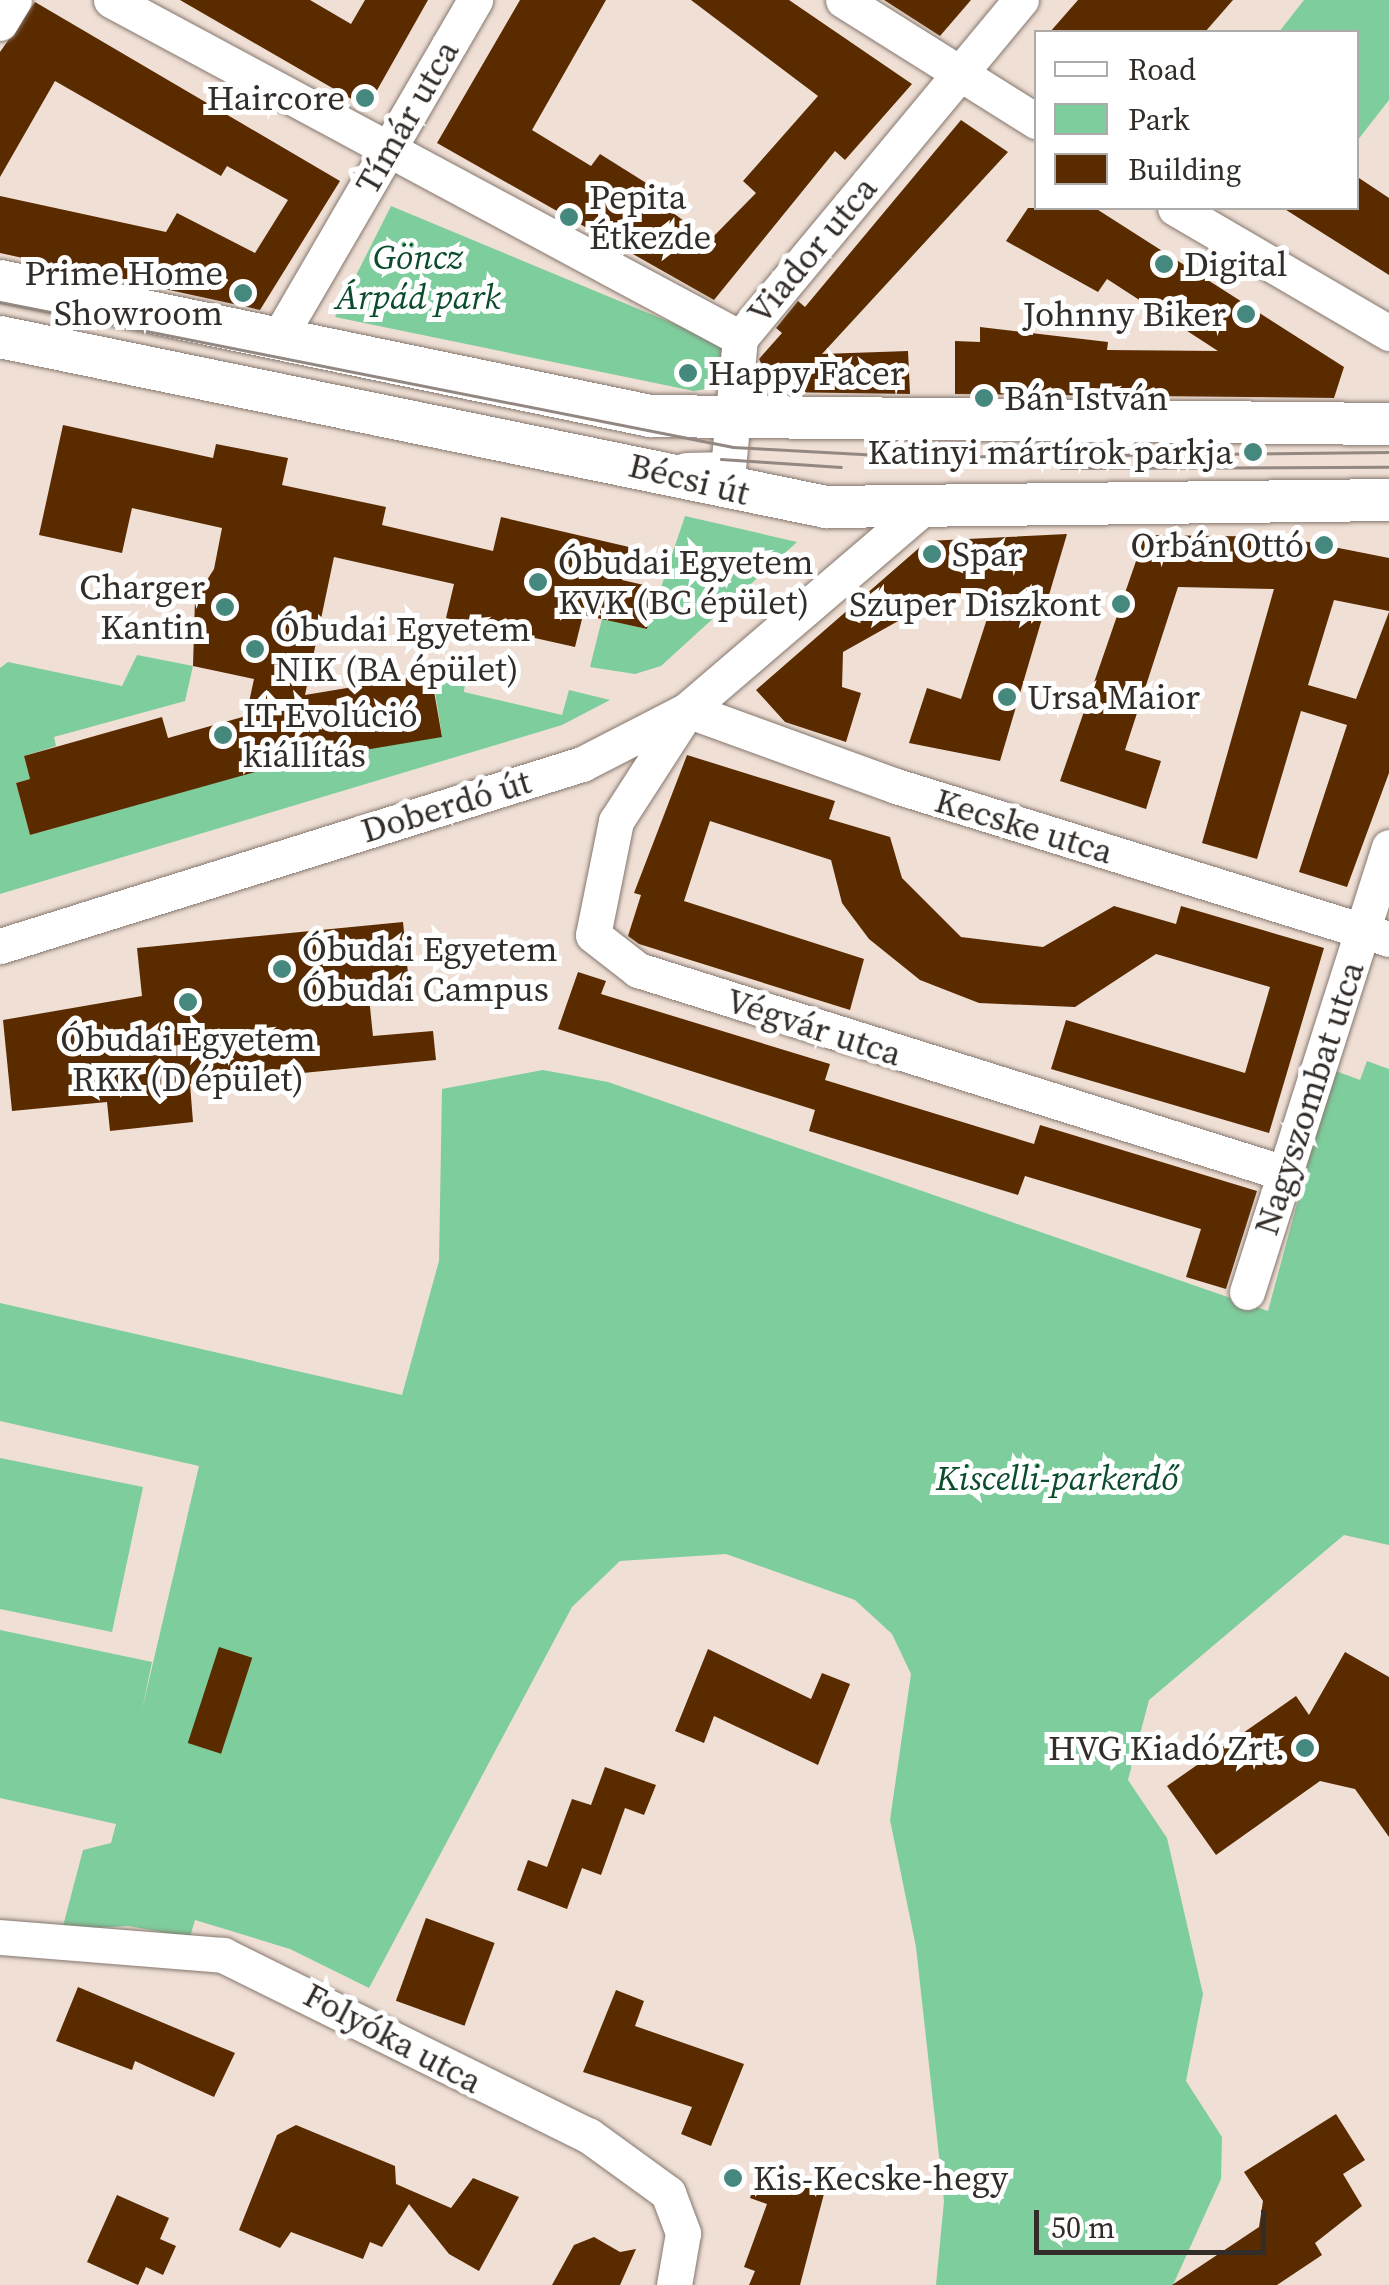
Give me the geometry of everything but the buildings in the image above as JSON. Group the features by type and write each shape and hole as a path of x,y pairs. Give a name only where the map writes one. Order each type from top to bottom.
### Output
{"main road":[{"name":"Bécsi út","path":"0,281 280,337 543,398 733,423 1389,424"},
{"name":"Bécsi út","path":"0,338 650,468 694,487 834,508 1389,500"}],"street":[{"path":"0,23 14,0"},
{"path":"110,0 740,338"},
{"name":"Tímár utca","path":"280,337 475,0"},
{"path":"844,0 1034,121"},
{"name":"Viador utca","path":"650,468 728,469 740,338 1021,0"},
{"path":"1178,210 1389,333"},
{"name":"Doberdó út","path":"0,946 582,764 687,710 841,573 925,506"},
{"path":"834,508 848,552 841,573"},
{"name":"Kecske utca","path":"687,710 896,786 1377,935"},
{"name":"Végvár utca","path":"687,710 616,820 593,935 608,947 638,970 1282,1172"},
{"name":"Nagyszombat utca","path":"1247,1292 1282,1172 1377,935 1389,846"},
{"name":"Folyóka utca","path":"0,1937 223,1955 588,2135 668,2193 683,2233 674,2285"}],"green space":[{"path":"1304,0 1389,0 1389,100 1359,138 1359,30 1281,30"},
{"name":"Göncz Árpád park","path":"391,206 730,347 706,389 694,391 335,317"},
{"path":"685,516 797,542 661,666 635,674 590,667 602,619 647,629"},
{"path":"137,655 193,666 185,701 54,737 56,746 24,756 30,779 16,783 30,835 284,763 442,736 432,673 465,683 464,692 562,715 569,690 610,700 562,725 0,894 0,668 8,662 122,686"},
{"name":"Kiscelli-parkerdő","path":"1367,1061 1389,1069 1389,1545 1344,1535 1149,1700 1128,1780 1167,1838 1203,1994 1186,2081 1222,2137 1221,2179 1173,2285 936,2285 944,2201 916,1947 890,1820 911,1674 892,1634 855,1600 726,1554 620,1561 572,1607 369,1988 290,1949 195,1920 190,1937 128,1926 62,1930 83,1850 111,1843 116,1824 0,1798 0,1630 152,1662 142,1710 199,1466 0,1421 0,1303 402,1395 439,1261 442,1089 543,1070 608,1082 1268,1311 1333,1070 1360,1080"},
{"path":"0,1458 143,1487 112,1632 0,1609"}],"tram line":[{"path":"0,302 733,447 916,457 1389,452"},
{"path":"721,459 841,467"},
{"path":"1061,468 1389,467"}],"place":[{"name":"Haircore","path":"365,98"},
{"name":"Pepita Étkezde","path":"569,217"},
{"name":"Digital","path":"1164,264"},
{"name":"Prime Home Showroom","path":"243,293"},
{"name":"Johnny Biker","path":"1246,314"},
{"name":"Happy Facer","path":"688,373"},
{"name":"Bán István","path":"984,398"},
{"name":"Katinyi mártírok parkja","path":"1253,452"},
{"name":"Orbán Ottó","path":"1324,545"},
{"name":"Spar","path":"932,554"},
{"name":"Óbudai Egyetem KVK (BC épület)","path":"538,582"},
{"name":"Szuper Diszkont","path":"1121,604"},
{"name":"Charger Kantin","path":"225,607"},
{"name":"Óbudai Egyetem NIK (BA épület)","path":"255,649"},
{"name":"Ursa Maior","path":"1007,697"},
{"name":"IT Evolúció kiállítás","path":"223,735"},
{"name":"Óbudai Egyetem Óbudai Campus","path":"282,969"},
{"name":"Óbudai Egyetem RKK (D épület)","path":"188,1002"},
{"name":"HVG Kiadó Zrt.","path":"1305,1748"},
{"name":"Kis-Kecske-hegy","path":"733,2178"}]}
